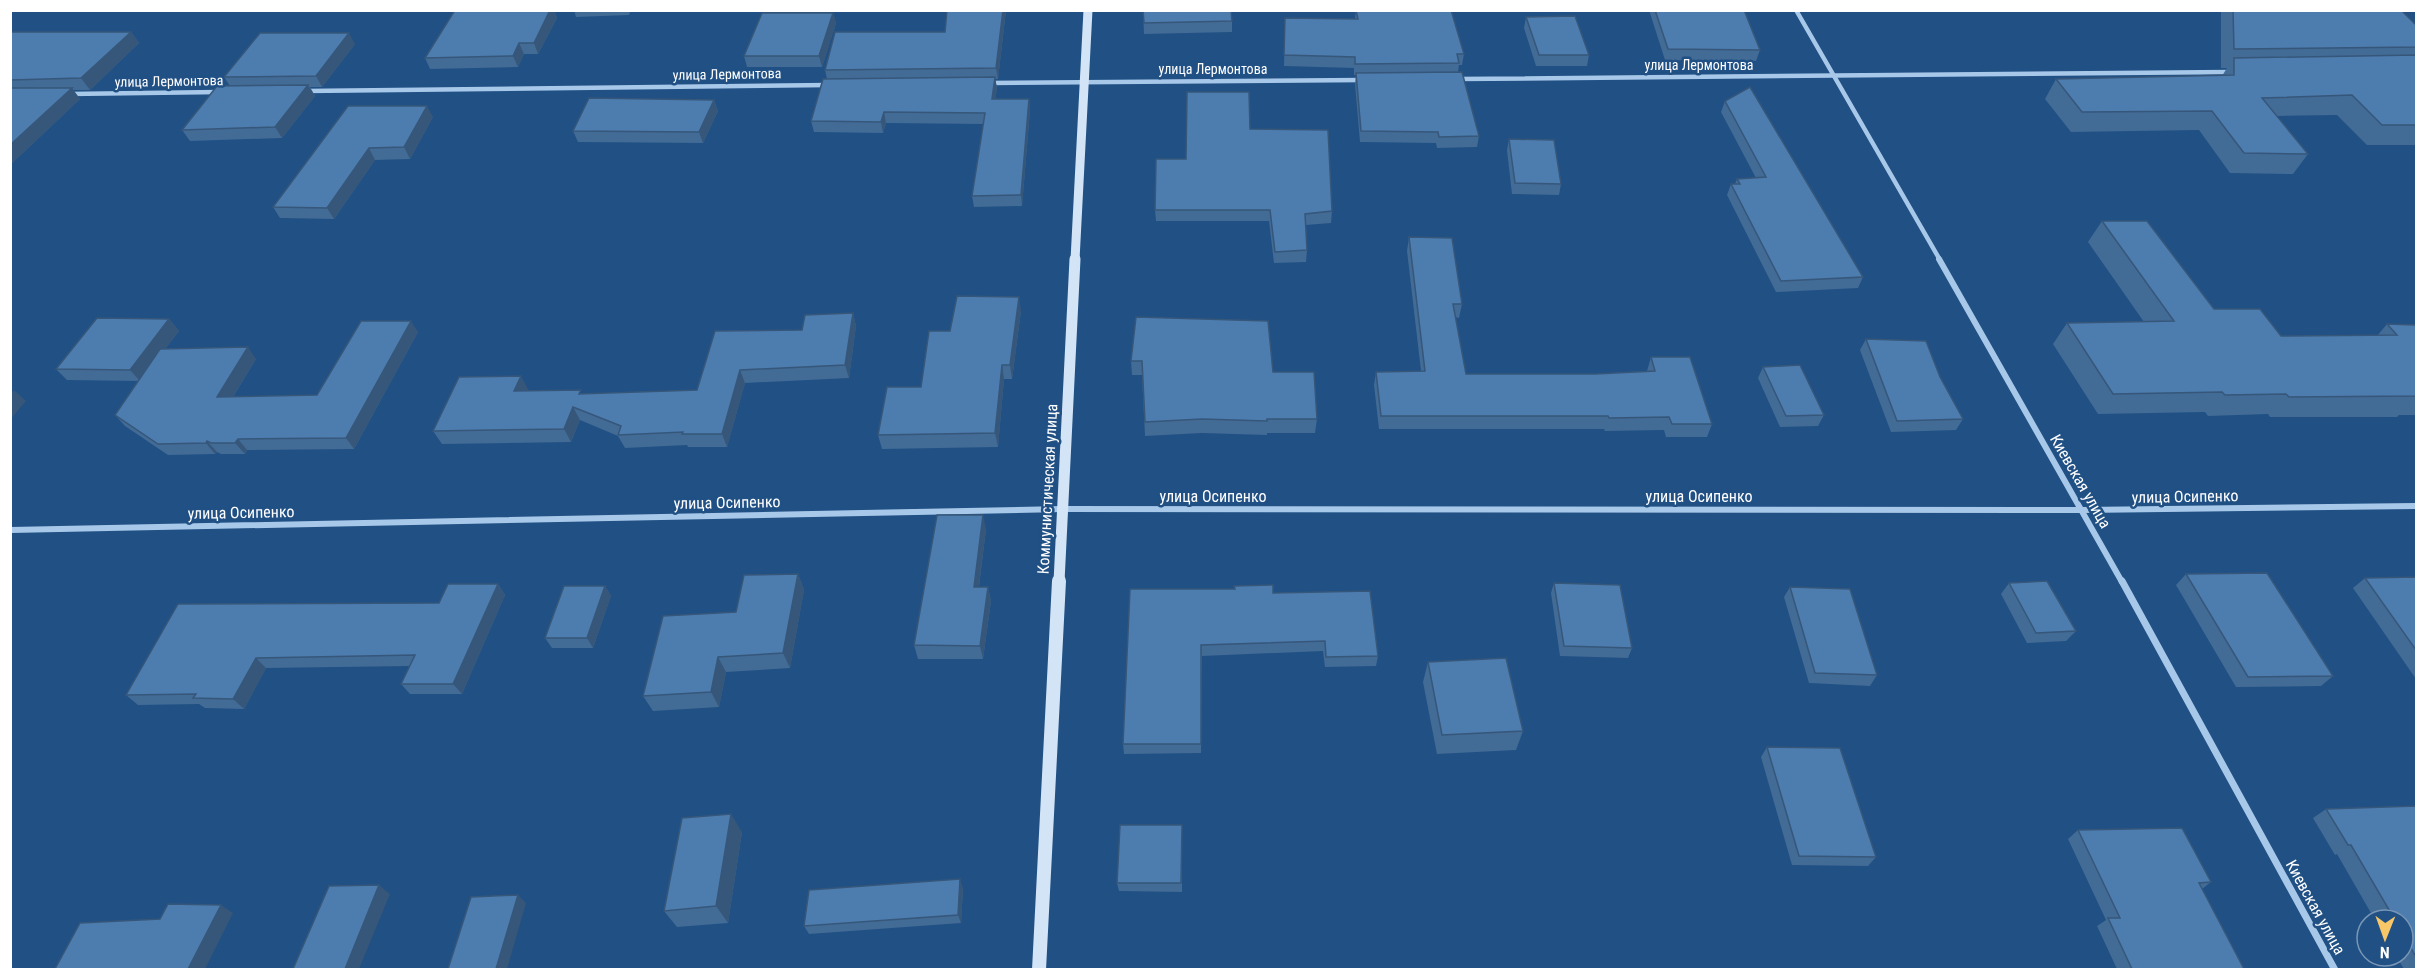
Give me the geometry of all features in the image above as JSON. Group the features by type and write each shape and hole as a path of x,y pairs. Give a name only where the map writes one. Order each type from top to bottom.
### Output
{"street":[{"name":"Коммунистическая улица","path":"1039,969 1088,10"},
{"name":"Киевская улица","path":"1796,10 2083,510 2336,969"},
{"name":"улица Лермонтова","path":"1454,79 2238,72"},
{"name":"улица Лермонтова","path":"977,83 1370,80"},
{"name":"улица Лермонтова","path":"297,91 834,85"},
{"name":"улица Лермонтова","path":"58,94 225,92"},
{"name":"улица Осипенко","path":"10,530 1063,509 2083,510 2416,506"}],"building":[{"path":"455,10 550,10 534,43 519,43 513,56 425,58"},
{"path":"947,10 1003,10 996,68 825,70 835,32 945,32"},
{"path":"1143,10 1231,10 1232,21 1144,23"},
{"path":"1356,10 1451,10 1464,54 1457,54 1459,63 1355,64 1355,57 1284,55 1285,18 1358,19"},
{"path":"1655,10 1744,10 1760,50 1668,49"},
{"path":"2233,10 2401,10 2416,25 2416,47 2234,49"},
{"path":"762,13 833,13 819,56 744,56"},
{"path":"1575,16 1589,55 1539,55 1526,17"},
{"path":"10,32 131,32 81,78 10,80"},
{"path":"260,33 349,33 316,76 224,77"},
{"path":"2416,55 2416,125 2382,125 2352,95 2262,98 2308,154 2244,153 2212,111 2082,112 2056,79 2234,75 2234,58"},
{"path":"1462,72 1479,136 1439,137 1438,132 1361,131 1356,73"},
{"path":"995,77 992,99 1029,99 1021,195 972,196 985,113 884,112 881,122 811,121 823,79"},
{"path":"308,85 275,127 182,130 217,86"},
{"path":"1750,87 1863,277 1781,281 1731,184 1740,184 1737,179 1766,177 1725,101"},
{"path":"10,88 72,88 10,145"},
{"path":"1187,92 1249,92 1250,129 1328,130 1332,211 1305,214 1307,250 1275,252 1270,210 1155,210 1156,159 1186,159"},
{"path":"589,98 714,100 699,132 573,131"},
{"path":"348,106 427,106 404,147 369,148 327,208 273,207"},
{"path":"1509,139 1554,140 1561,184 1515,183"},
{"path":"2102,221 2147,221 2214,309 2260,309 2281,336 2397,335 2387,324 2416,325 2416,396 2289,397 2286,394 2225,395 2222,392 2113,394 2067,323 2174,321"},
{"path":"1409,237 1452,238 1462,304 1453,304 1466,374 1595,374 1655,371 1651,357 1690,357 1712,424 1672,424 1669,417 1381,416 1376,372 1425,371"},
{"path":"957,296 1019,297 1010,365 1002,365 995,433 878,435 887,387 921,387 929,331 950,331"},
{"path":"853,313 845,365 740,370 722,434 682,434 683,432 618,435 621,426 573,407 564,429 433,431 459,377 521,376 514,391 581,390 579,394 697,390 715,331 802,330 805,315"},
{"path":"1136,317 1268,321 1273,372 1314,372 1317,419 1267,419 1267,421 1202,419 1145,422 1142,361 1131,361"},
{"path":"97,318 169,319 130,370 56,369"},
{"path":"361,321 411,321 346,438 238,439 235,443 207,441 206,443 158,444 115,415 160,349 248,347 217,397 317,395"},
{"path":"1866,339 1926,341 1940,377 1963,419 1897,421"},
{"path":"1800,365 1824,415 1786,416 1763,367"},
{"path":"937,515 983,515 974,587 988,587 980,646 914,645"},
{"path":"2267,573 2333,676 2248,677 2186,574"},
{"path":"798,574 783,653 718,657 711,692 643,696 663,616 736,612 744,575"},
{"path":"2416,577 2416,650 2365,578"},
{"path":"2047,581 2076,631 2036,633 2009,583"},
{"path":"1554,583 1620,585 1632,648 1564,646"},
{"path":"448,584 498,584 453,684 401,684 415,655 256,658 233,699 193,698 196,694 126,695 178,604 439,603"},
{"path":"1273,585 1273,593 1370,591 1378,656 1326,657 1325,641 1201,645 1201,744 1123,744 1130,589 1235,589 1234,586"},
{"path":"564,586 605,586 587,638 545,638"},
{"path":"1790,587 1850,589 1877,675 1815,673"},
{"path":"1506,658 1523,731 1442,735 1428,662"},
{"path":"1767,747 1840,748 1876,857 1799,856"},
{"path":"2416,806 2416,957 2415,908 2388,908 2351,845 2348,845 2326,809"},
{"path":"731,814 716,906 664,911 682,818"},
{"path":"1120,825 1182,825 1181,883 1117,883"},
{"path":"2182,828 2211,882 2199,883 2244,969 2132,969 2108,918 2120,918 2078,830"},
{"path":"960,879 958,915 804,926 809,890"},
{"path":"379,885 345,969 293,969 329,886"},
{"path":"518,895 496,969 448,969 471,897"},
{"path":"168,904 221,905 188,969 55,969 80,923 160,919"}]}
